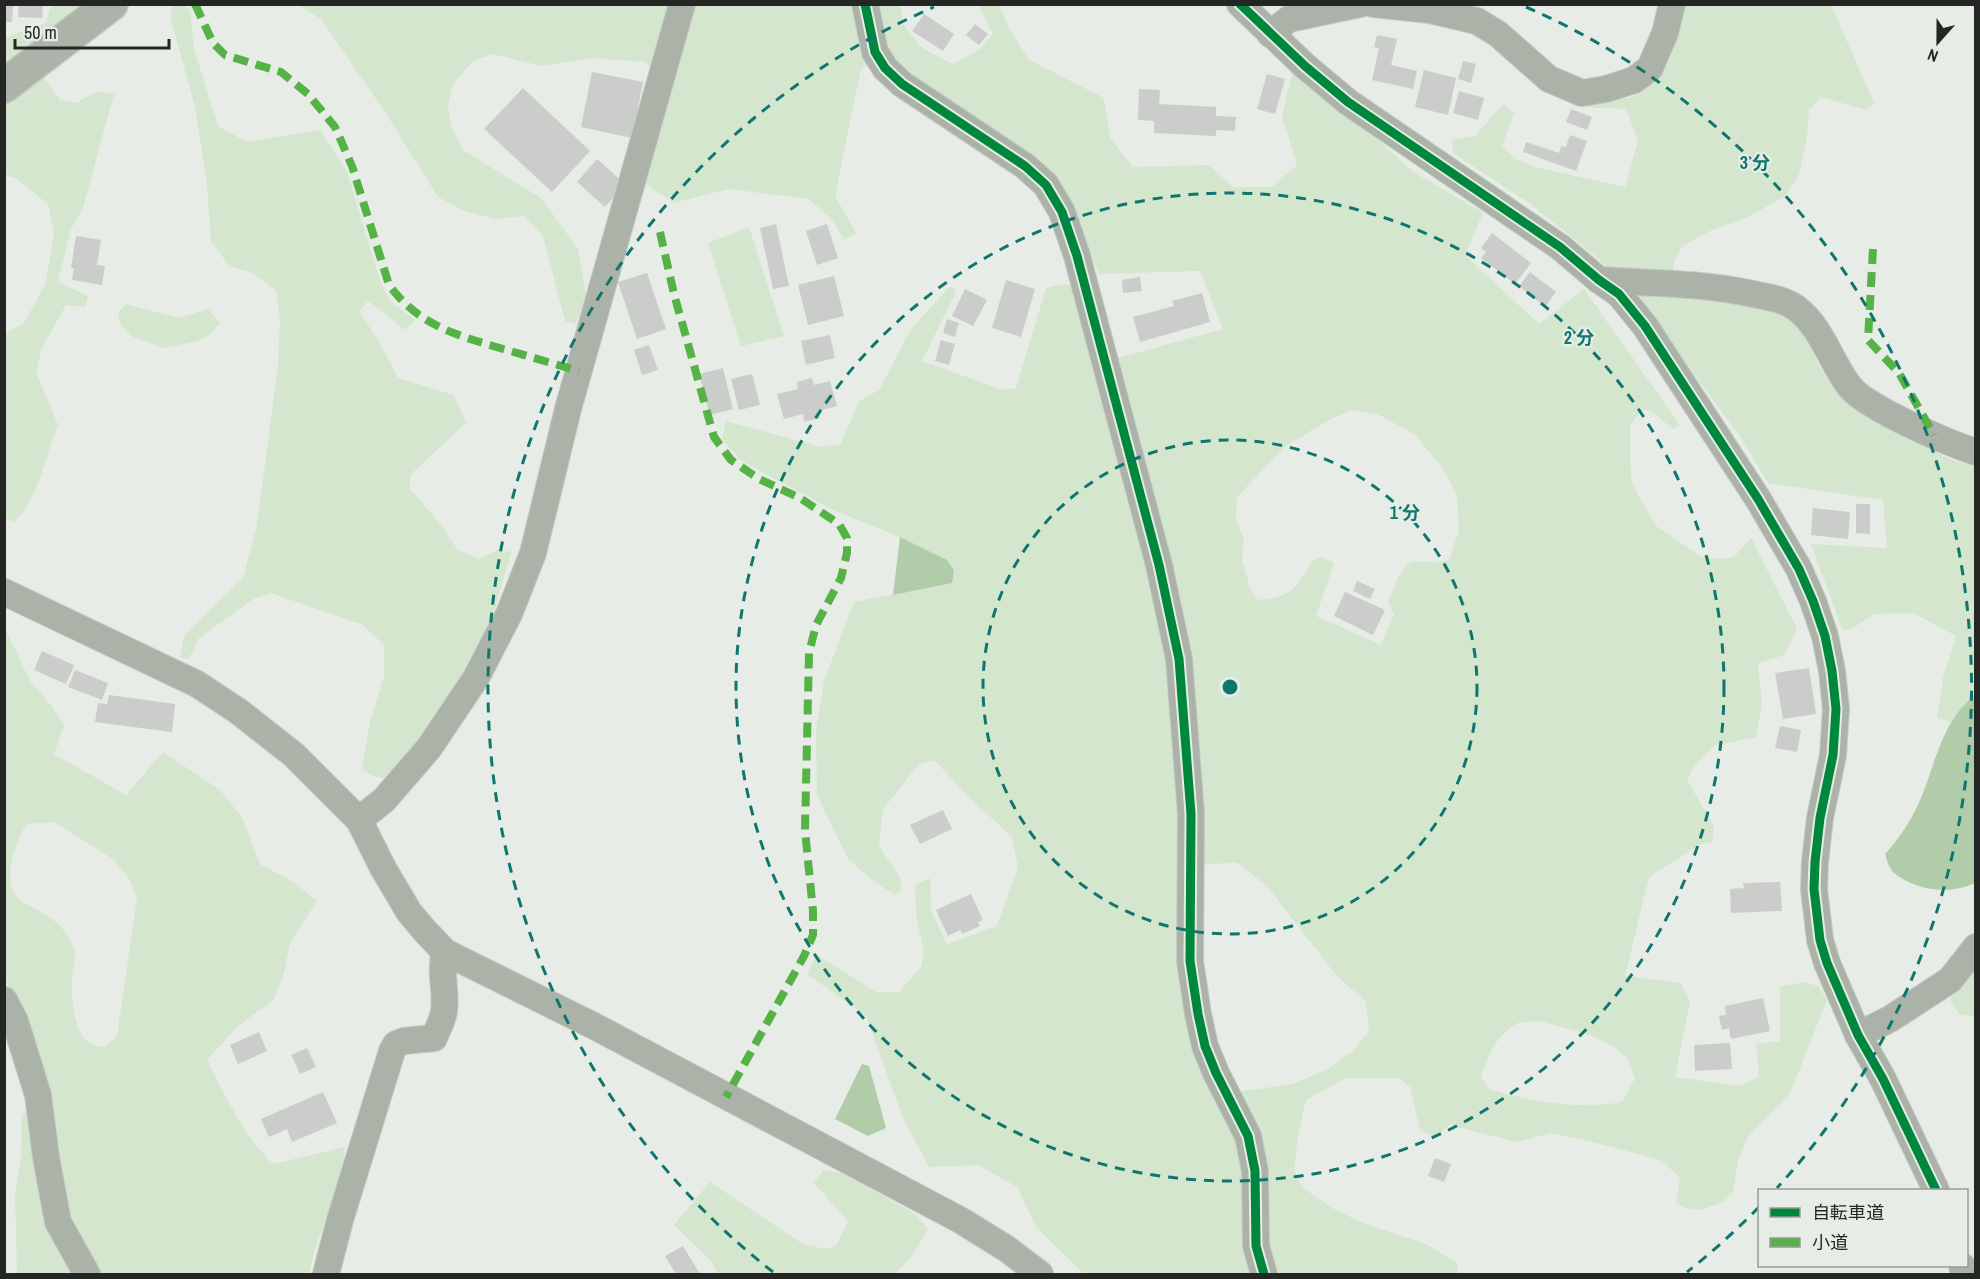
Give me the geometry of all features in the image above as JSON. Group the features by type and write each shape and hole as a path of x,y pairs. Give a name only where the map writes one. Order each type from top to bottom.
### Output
{"main road":[{"path":"4,86 111,4"}],"street":[{"path":"359,820 384,801 429,748 476,678 509,614 533,553 568,409 682,4"},
{"path":"866,4 875,52 885,68 902,84 1025,166 1046,186 1062,212 1077,256 1159,565 1179,659 1191,814 1190,961 1205,1046 1248,1136 1255,1171 1256,1246 1264,1275"},
{"path":"1240,4 1270,34 1348,102 1560,247 1619,294 1645,326 1758,499 1799,569 1813,601 1825,636 1832,671 1836,709 1833,755 1817,842 1814,889 1820,940 1827,963 1858,1035 1883,1079 1935,1189"},
{"path":"1270,34 1289,19 1360,4"},
{"path":"1373,4 1430,10 1477,21 1498,34 1549,79 1582,93 1606,89 1634,80 1650,68 1665,33 1672,4"},
{"path":"1599,280 1716,286 1778,298 1797,308 1811,324 1851,388 1872,404 1956,445 1976,452"},
{"path":"4,592 197,684 238,711 294,755 359,820 383,868 409,912 445,952 584,1021 952,1215 1007,1249 1040,1275"},
{"path":"1858,1035 1890,1019 1950,980 1976,947"},
{"path":"326,1275 346,1199 392,1051 396,1044 404,1041 434,1038 439,1026 444,1011 441,964 445,952"},
{"path":"4,1000 15,1021 38,1095 58,1222 87,1275"}],"shaded area":[{"path":"51,5 91,5 5,72 4,38 46,23"},
{"path":"183,5 190,11 194,49 218,126 247,142 320,130 347,172 380,281 390,301 415,320 405,330 368,301 359,311 380,343 398,378 454,395 466,423 410,475 410,489 437,520 458,550 479,559 497,550 511,552 494,612 462,686 404,763 384,778 375,777 362,769 370,722 384,676 384,645 363,625 271,593 253,599 198,639 189,659 180,657 184,636 243,578 257,525 278,365 280,320 276,291 251,272 230,267 211,241 207,184 195,107 171,20 171,8"},
{"path":"299,5 901,5 903,24 922,48 953,64 979,50 993,34 979,7 999,5 1009,28 1029,60 1104,98 1110,138 1133,167 1209,165 1233,187 1272,187 1297,165 1282,116 1293,71 1367,130 1412,171 1483,213 1465,255 1539,324 1584,289 1680,425 1673,429 1650,410 1641,411 1630,425 1631,482 1656,526 1702,557 1721,559 1734,557 1751,538 1797,629 1784,655 1758,663 1762,704 1756,737 1714,746 1694,767 1687,780 1714,826 1712,842 1699,845 1649,877 1625,976 1681,983 1690,1002 1675,1077 1740,1086 1759,1077 1756,1044 1780,1041 1780,987 1804,982 1818,986 1827,1000 1789,1096 1748,1136 1738,1161 1733,1192 1722,1203 1699,1210 1685,1208 1676,1202 1680,1178 1661,1160 1551,1133 1517,1142 1449,1125 1435,1137 1420,1130 1410,1087 1398,1078 1346,1078 1306,1100 1298,1135 1294,1170 1302,1187 1332,1208 1363,1223 1426,1244 1457,1263 1458,1274 1084,1274 1037,1228 1017,1187 978,1165 929,1167 903,1118 866,1016 807,974 817,955 876,992 899,992 921,967 924,953 916,914 915,885 930,878 931,911 947,944 997,926 1018,867 1012,837 934,760 919,764 883,809 879,846 901,879 901,890 895,895 872,880 848,859 817,795 816,730 824,681 854,602 937,586 954,570 947,560 900,537 829,508 742,461 722,439 726,421 821,447 841,444 859,401 879,390 911,329 950,286 957,290 922,361 1003,390 1016,388 1046,288 1063,284 1076,286 1093,365 1223,329 1200,271 1099,274 1068,196 1052,174 888,56 861,69 835,196 856,233 844,240 833,221 809,199 729,189 673,203 644,182 667,78 645,62 592,58 542,66 493,54 473,61 453,84 448,106 451,126 463,150 541,198 578,249 586,295 576,324 565,321 543,236 525,216 495,219 465,211 438,197 387,115 321,19","holes":["1351,410 1379,415 1414,434 1443,468 1457,496 1459,531 1449,560 1410,562 1399,575 1388,601 1394,615 1381,645 1316,616 1334,563 1322,557 1313,560 1298,584 1286,594 1258,600 1251,591 1242,559 1244,540 1236,520 1237,497 1286,446 1327,421","1236,862 1268,887 1335,974 1366,1002 1369,1031 1354,1050 1328,1069 1293,1084 1220,1094 1182,864 1204,865","1540,1021 1574,1030 1597,1038 1617,1049 1626,1057 1635,1078 1622,1102 1571,1105 1522,1098 1489,1089 1481,1076 1490,1054 1498,1040 1509,1028 1524,1022"]},
{"path":"1685,5 1831,5 1874,103 1866,110 1821,97 1809,110 1807,137 1799,175 1785,196 1750,216 1710,231 1682,246 1673,264 1675,274 1779,309 1803,329 1821,370 1848,400 1919,444 1952,460 1975,465 1975,695 1951,722 1937,718 1943,678 1956,636 1913,613 1874,614 1850,630 1842,629 1811,544 1887,548 1883,500 1768,483 1744,442 1635,294 1600,260 1532,205 1453,153 1452,140 1475,136 1503,104 1514,113 1502,146 1516,159 1535,167 1625,187 1638,140 1626,109 1579,107 1576,98 1630,98 1653,83 1673,39"},
{"path":"43,76 60,100 76,103 96,92 114,94 83,208 71,229 58,282 88,296 85,307 66,305 42,348 36,372 58,425 30,501 14,522 5,518 5,337 9,331 24,323 45,285 54,235 48,204 15,178 5,175 5,105"},
{"path":"749,227 784,336 741,346 708,243"},
{"path":"127,304 178,318 208,309 220,323 210,334 198,341 163,348 131,336 120,324 118,312"},
{"path":"900,537 947,560 954,570 952,583 893,595"},
{"path":"4,626 30,681 51,705 64,725 54,754 126,795 163,752 220,790 243,819 260,864 292,881 317,901 290,943 284,973 274,999 238,1026 207,1060 244,1128 273,1164 345,1147 342,1174 315,1248 309,1274 17,1274 15,1194 21,1156 22,1114 47,1104 22,1013 5,979","holes":["54,822 113,859 128,877 137,897 117,1036 105,1047 93,1045 85,1039 76,1022 72,993 75,954 72,943 63,929 54,921 16,896 11,885 10,869 19,838 26,824"]},
{"path":"1975,695 1975,883 1944,890 1922,887 1893,872 1885,854 1902,833 1916,809 1945,733 1963,707"},
{"path":"1975,966 1975,1017 1959,1014 1950,1000 1955,988"},
{"path":"862,1064 869,1066 886,1128 868,1136 835,1119"},
{"path":"823,1170 846,1174 915,1214 928,1229 913,1255 895,1274 718,1274 711,1261 674,1225 710,1182 803,1244 826,1249 836,1246 848,1221 814,1183"}],"building":[{"path":"4,4 13,4 12,22 4,22"},
{"path":"19,4 43,4 42,18 18,17"},
{"path":"924,14 954,34 943,51 912,31"},
{"path":"975,24 988,34 979,45 966,35"},
{"path":"1377,35 1397,39 1391,65 1417,71 1413,89 1372,80 1379,48 1374,47"},
{"path":"1463,61 1476,64 1471,83 1458,79"},
{"path":"1424,70 1456,78 1448,115 1415,107"},
{"path":"592,72 643,82 632,138 581,127"},
{"path":"1267,74 1285,79 1275,114 1257,109"},
{"path":"523,88 590,151 552,192 484,129"},
{"path":"1139,89 1160,90 1159,104 1216,107 1216,116 1236,117 1235,131 1216,130 1216,136 1154,133 1154,121 1138,120"},
{"path":"1459,91 1484,98 1478,120 1453,113"},
{"path":"1571,109 1592,117 1587,130 1566,122"},
{"path":"1570,135 1587,141 1576,171 1523,152 1526,142 1559,153 1561,146 1566,147"},
{"path":"597,159 625,184 605,207 577,182"},
{"path":"776,224 789,286 773,289 760,228"},
{"path":"827,224 838,258 817,265 806,231"},
{"path":"1492,233 1531,263 1515,284 1481,258 1486,252 1481,248"},
{"path":"76,236 101,240 97,265 105,266 102,285 72,280 74,268 71,268"},
{"path":"1530,272 1556,292 1545,307 1519,286"},
{"path":"647,273 666,329 637,339 618,282"},
{"path":"834,276 844,316 808,325 798,285"},
{"path":"1140,277 1142,291 1123,293 1122,280"},
{"path":"1006,280 1035,289 1021,337 992,328"},
{"path":"965,289 987,300 973,326 952,316"},
{"path":"1202,293 1210,322 1140,342 1133,317 1174,306 1172,301"},
{"path":"947,319 959,323 955,337 943,333"},
{"path":"830,335 835,358 806,365 801,341"},
{"path":"941,340 955,344 949,365 935,361"},
{"path":"649,345 658,370 642,375 634,350"},
{"path":"723,368 733,409 710,415 699,374"},
{"path":"752,374 760,405 739,410 731,379"},
{"path":"812,378 814,385 830,381 837,406 818,411 820,418 804,422 803,414 784,419 777,394 798,389 797,382"},
{"path":"1856,504 1870,504 1870,534 1856,533"},
{"path":"1813,508 1850,512 1848,539 1811,535"},
{"path":"1357,581 1375,589 1370,599 1353,591"},
{"path":"1345,592 1385,610 1373,635 1334,616"},
{"path":"42,651 74,665 66,684 34,670"},
{"path":"1809,668 1816,714 1783,719 1775,673"},
{"path":"75,670 108,683 102,700 68,687"},
{"path":"109,695 175,704 172,732 95,722 98,703 107,704"},
{"path":"1780,726 1801,730 1797,752 1775,748"},
{"path":"943,810 952,829 920,844 910,825"},
{"path":"1780,882 1782,911 1731,913 1730,889 1744,888 1743,883"},
{"path":"971,894 983,920 978,922 980,926 962,934 960,930 948,936 936,910"},
{"path":"1763,998 1770,1031 1731,1039 1729,1028 1722,1030 1719,1016 1726,1015 1725,1006"},
{"path":"259,1032 267,1051 238,1064 230,1045"},
{"path":"1730,1043 1732,1069 1695,1071 1694,1045"},
{"path":"307,1048 316,1067 300,1074 291,1055"},
{"path":"323,1092 337,1123 292,1142 287,1129 269,1137 261,1119"},
{"path":"1435,1158 1451,1164 1444,1182 1428,1176"},
{"path":"683,1246 700,1274 676,1274 665,1256"}],"marked path":[{"path":"195,4 213,43 225,55 281,72 308,94 335,127 352,166 389,285 401,299 426,320 440,327 486,344 579,371"},
{"path":"660,232 674,294 714,437 731,460 759,479 800,498 839,524 847,538 847,553 841,578 816,625 809,653 805,830 813,911 813,935 804,956 726,1097"},
{"path":"1873,249 1868,340 1899,373 1934,435"}],"cycle path":[{"path":"865,4 875,52 885,68 902,84 1025,166 1046,185 1062,212 1077,256 1159,565 1179,659 1191,814 1190,961 1205,1046 1248,1136 1255,1171 1256,1246 1264,1274"},
{"path":"1240,4 1305,66 1348,102 1560,247 1619,294 1645,326 1758,499 1799,569 1813,601 1825,636 1832,671 1836,709 1833,755 1820,818 1815,862 1814,889 1820,940 1827,963 1858,1035 1883,1079 1936,1189"}]}
